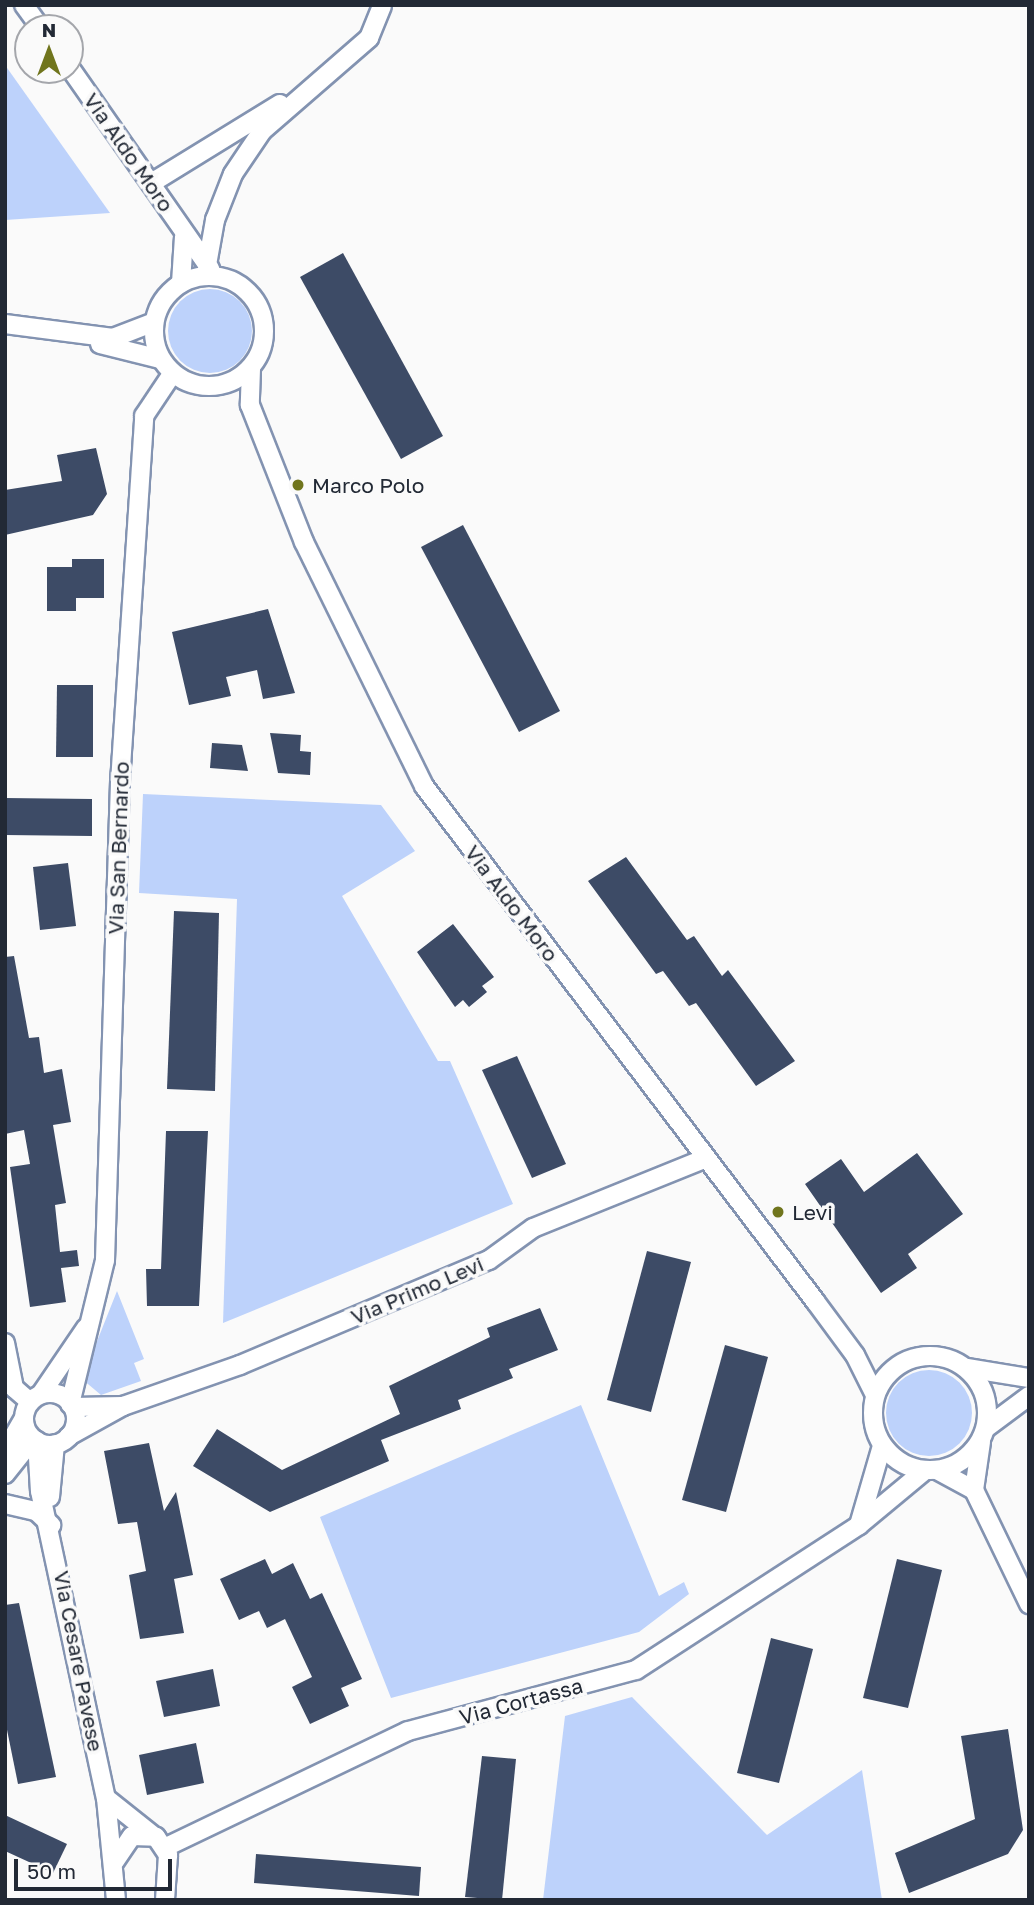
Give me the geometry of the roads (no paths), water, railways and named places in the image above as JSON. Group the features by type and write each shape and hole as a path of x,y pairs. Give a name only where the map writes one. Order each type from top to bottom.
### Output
{"street":[{"path":"211,271 215,220 233,174 262,131 310,85 369,38 382,5"},
{"name":"Via Aldo Moro","path":"82,84 153,182 184,237 211,271"},
{"path":"153,182 310,85"},
{"path":"181,283 184,237"},
{"path":"221,386 251,369 265,337 258,304 247,290 211,271 181,283 159,307 154,322 160,359 172,374 195,385 221,386 250,405"},
{"path":"84,338 113,338 154,322"},
{"path":"5,324 84,338 160,359"},
{"name":"Via Aldo Moro","path":"251,369 250,405 304,542 425,786 704,1159 855,1355 875,1395"},
{"name":"Via San Bernardo","path":"72,1405 86,1328 105,1260 120,782 144,416 172,374"},
{"name":"Via Primo Levi","path":"62,1440 123,1406 240,1365 489,1260 533,1228 704,1159"},
{"name":"Via San Bernardo","path":"5,1451 31,1405 86,1328"},
{"path":"5,1343 14,1388 31,1405 35,1440 5,1474"},
{"path":"855,1355 892,1369"},
{"path":"974,1490 894,1458 882,1446 872,1415 875,1395 892,1369 929,1356 965,1367 1029,1378"},
{"path":"965,1367 985,1395 984,1435 974,1490 1029,1604"},
{"path":"31,1405 61,1395 72,1405 75,1424 62,1440 35,1440"},
{"path":"931,1471 962,1461 984,1435 1029,1396"},
{"name":"Via Primo Levi","path":"72,1405 123,1406"},
{"name":"Via Cesare Pavese","path":"35,1440 40,1491 51,1525 106,1798 115,1861 112,1897"},
{"name":"Via Cesare Pavese","path":"51,1525 50,1471 62,1440"},
{"path":"859,1525 882,1446"},
{"name":"Via Cortassa","path":"161,1842 408,1731 636,1670 859,1525 931,1471"},
{"path":"5,1504 36,1511 51,1525"},
{"path":"106,1798 161,1842 165,1899"},
{"path":"115,1861 132,1836 161,1842"}],"place":[{"name":"Marco Polo","path":"298,485"},
{"name":"Levi","path":"778,1212"}]}
